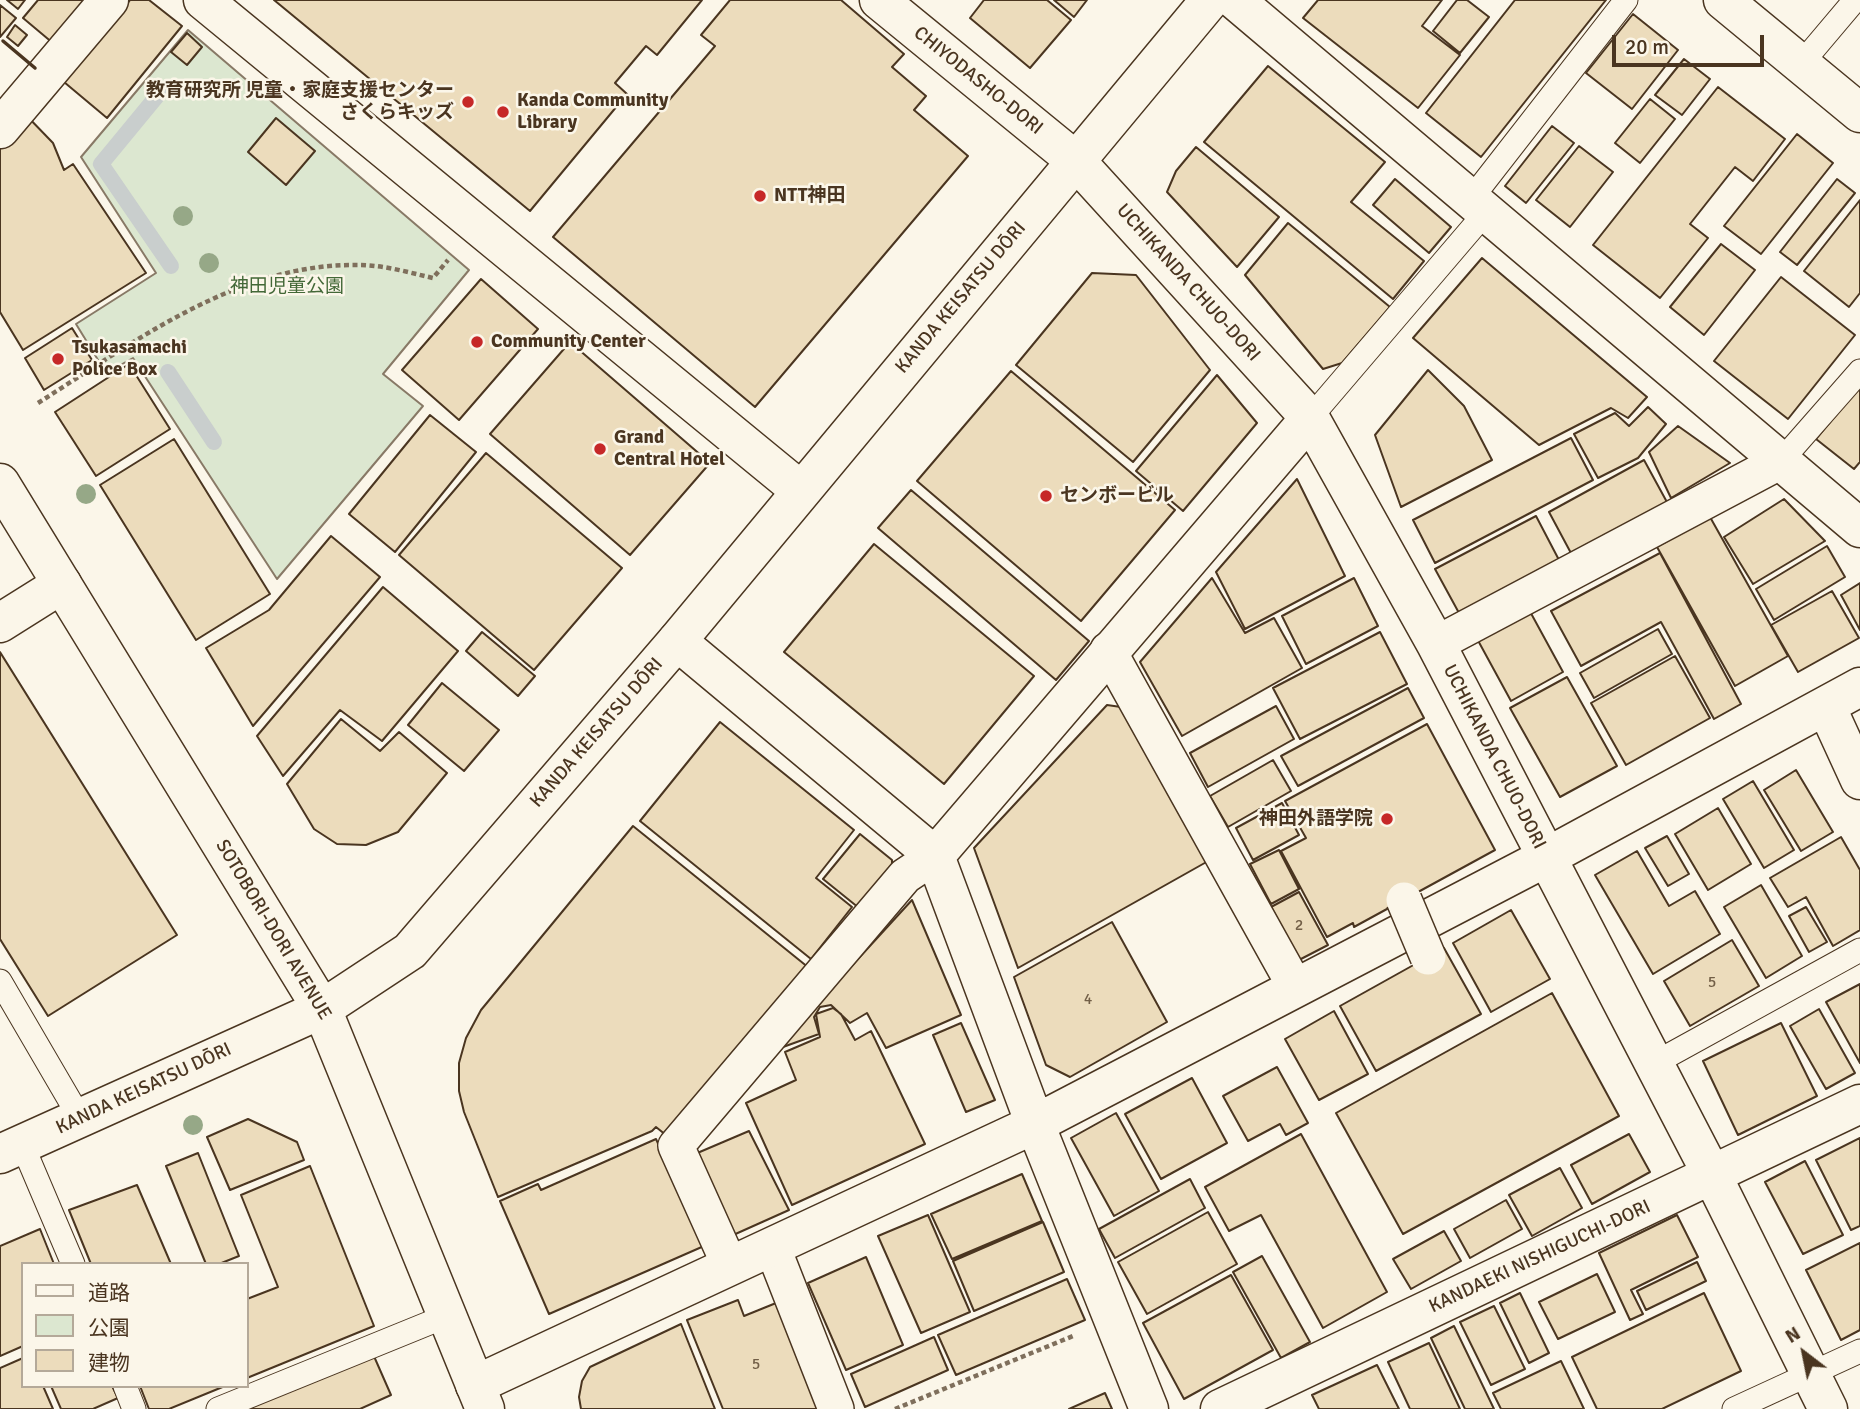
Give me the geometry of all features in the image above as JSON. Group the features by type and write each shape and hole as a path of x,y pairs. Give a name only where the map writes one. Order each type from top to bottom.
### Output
{"street":[{"path":"0,128 109,0"},
{"path":"203,0 800,490"},
{"name":"CHIYODASHO-DORI","path":"879,0 1076,161"},
{"name":"KANDA KEISATSU DŌRI","path":"11,1149 322,1009 410,951 677,641 1210,0"},
{"path":"1235,0 1860,528"},
{"path":"1723,0 1860,113"},
{"name":"UCHIKANDA CHUO-DORI","path":"1076,161 1310,418 1436,643 1545,858 1712,1175 1828,1409"},
{"path":"730,1266 676,1146 905,876 934,856 1108,650 1310,418"},
{"path":"1436,643 1781,461"},
{"name":"SOTOBORI-DORI AVENUE","path":"0,483 322,1009 449,1315 480,1397"},
{"path":"0,622 62,584"},
{"path":"677,641 934,856 1035,1124 1149,1409"},
{"path":"1108,650 1296,988"},
{"path":"480,1397 730,1266 1035,1124 1545,858 1860,687"},
{"path":"1826,706 1860,780"},
{"path":"1404,900 1428,957"},
{"name":"KANDAEKI NISHIGUCHI-DORI","path":"1220,1409 1860,1104"},
{"path":"772,1246 836,1409"}],"lane":[{"path":"1310,418 1479,206 1626,0"},
{"path":"1801,64 1854,0"},
{"path":"1781,461 1860,371"},
{"path":"1653,1064 1860,950"},
{"path":"0,981 80,1118"},
{"path":"11,1149 72,1262"},
{"path":"218,1409 449,1315"},
{"path":"1734,1409 1860,1351"},
{"path":"126,1388 134,1409"}],"path":[{"path":"38,403 144,336 245,285 293,273 354,265 433,278 452,255"},
{"path":"895,1409 1114,1320"}],"green space":[{"name":"神田児童公園","path":"188,30 469,270 383,374 423,406 277,579 133,358 106,373 76,324 156,273 81,157"}],"building":[{"path":"7,0 25,0 18,9"},
{"path":"38,0 88,0 54,44 23,18"},
{"path":"130,0 149,0 182,26 107,118 64,82"},
{"path":"274,0 702,0 657,55 646,46 615,83 627,94 530,211"},
{"name":"NTT神田","path":"730,0 841,0 904,54 892,67 926,96 914,110 968,156 755,407 553,237 715,46 701,35"},
{"path":"984,0 1047,0 1071,20 1030,68 970,18"},
{"path":"1054,0 1087,0 1074,17"},
{"path":"1318,0 1442,0 1422,26 1460,55 1418,108 1303,18"},
{"path":"1457,0 1467,0 1489,17 1460,53 1433,31"},
{"path":"1515,0 1606,0 1481,157 1426,113"},
{"path":"0,5 16,18 0,37"},
{"path":"1633,14 1678,50 1632,109 1586,73"},
{"path":"15,25 27,35 18,46 7,37"},
{"path":"187,33 202,47 187,65 171,52"},
{"path":"1684,59 1710,79 1682,115 1655,95"},
{"path":"1268,66 1385,162 1351,202 1424,261 1393,299 1204,142"},
{"path":"1718,87 1785,139 1753,181 1735,167 1690,224 1708,238 1660,298 1593,245"},
{"path":"1650,99 1675,119 1640,163 1615,143"},
{"path":"24,113 53,143 64,170 73,164 146,273 23,350 0,312 0,143"},
{"path":"276,118 315,151 286,185 248,152"},
{"path":"1552,126 1574,143 1526,203 1505,186"},
{"path":"1797,134 1833,163 1761,254 1724,226"},
{"path":"1579,146 1613,172 1570,227 1536,200"},
{"path":"1196,147 1279,217 1237,267 1167,192 1176,171"},
{"path":"1395,179 1451,227 1429,253 1373,205"},
{"path":"1837,179 1855,193 1797,265 1780,252"},
{"path":"1860,200 1860,293 1849,307 1804,271"},
{"path":"1288,223 1390,307 1342,363 1323,369 1245,275"},
{"path":"1721,244 1755,270 1704,335 1670,307"},
{"path":"1482,258 1647,397 1628,418 1611,408 1539,445 1413,338"},
{"path":"1092,273 1136,275 1210,370 1133,462 1016,365"},
{"path":"1781,277 1855,335 1788,419 1714,361"},
{"name":"Community Center","path":"481,279 538,329 459,420 402,370"},
{"name":"Tsukasamachi Police Box","path":"72,328 92,360 44,390 25,358"},
{"name":"Grand Central Hotel","path":"570,342 710,463 630,555 490,434"},
{"path":"129,364 170,429 96,476 55,412"},
{"path":"1428,370 1464,406 1492,460 1401,507 1375,435"},
{"name":"センボービル","path":"1011,371 1175,510 1081,621 917,481"},
{"path":"1217,375 1257,423 1183,511 1136,471"},
{"path":"1860,386 1860,462 1854,469 1816,439"},
{"path":"1648,407 1666,424 1638,458 1598,478 1574,434 1615,413 1629,426"},
{"path":"430,415 476,452 395,552 349,514"},
{"path":"1678,426 1730,463 1671,498 1649,452"},
{"path":"1571,438 1593,480 1435,563 1413,520"},
{"path":"174,439 270,594 196,640 100,485"},
{"path":"486,453 622,568 534,670 399,555"},
{"path":"1644,460 1668,504 1572,555 1549,512"},
{"path":"1297,479 1345,576 1245,629 1216,572"},
{"path":"911,490 1089,641 1056,680 878,528"},
{"path":"1784,499 1825,541 1753,584 1724,537"},
{"path":"1536,516 1559,560 1459,613 1435,569"},
{"path":"1710,517 1788,656 1735,686 1657,547"},
{"path":"331,536 380,577 253,726 206,648 269,610"},
{"path":"874,544 1034,676 944,784 784,652"},
{"path":"1827,546 1845,577 1774,620 1756,589"},
{"path":"1660,553 1741,704 1714,719 1661,622 1581,666 1551,611"},
{"path":"1212,578 1245,633 1274,618 1302,668 1182,736 1140,662"},
{"path":"1354,578 1378,626 1306,664 1282,616"},
{"path":"1860,583 1860,630 1841,595"},
{"path":"383,587 458,651 382,741 340,710 283,776 257,736"},
{"path":"1832,591 1859,638 1798,672 1771,625"},
{"path":"1527,606 1563,672 1511,701 1475,635"},
{"path":"1658,629 1672,654 1594,698 1580,673"},
{"path":"482,632 535,676 518,696 466,651"},
{"path":"1380,632 1407,684 1300,739 1273,688"},
{"path":"0,652 177,935 48,1016 0,939"},
{"path":"1675,656 1710,718 1626,765 1591,703"},
{"path":"1567,677 1617,766 1560,797 1510,708"},
{"path":"442,683 499,730 464,771 408,725"},
{"path":"1408,688 1424,718 1298,786 1281,756"},
{"path":"1107,705 1128,708 1210,860 1018,968 974,848"},
{"path":"1276,706 1294,739 1208,787 1190,753"},
{"path":"341,719 380,751 399,732 447,773 398,832 366,845 337,844 314,829 287,784"},
{"path":"720,722 854,830 816,878 852,907 811,959 640,821"},
{"name":"神田外語学院","path":"1427,724 1495,850 1354,927 1353,923 1327,937 1281,851 1306,838 1285,801"},
{"path":"1273,760 1291,791 1228,827 1210,796"},
{"path":"1796,770 1833,832 1801,851 1764,790"},
{"path":"1753,781 1794,850 1764,868 1723,799"},
{"path":"1282,803 1299,835 1253,860 1236,828"},
{"path":"1718,808 1751,864 1708,890 1675,834"},
{"path":"633,826 814,972 672,1140 656,1127 498,1197 464,1112 459,1091 459,1063 466,1038 481,1010"},
{"path":"860,834 892,860 892,869 859,908 823,879"},
{"path":"1667,836 1689,874 1668,886 1645,848"},
{"path":"1841,837 1860,870 1860,930 1833,946 1806,897 1788,907 1770,878"},
{"path":"1279,850 1299,889 1271,904 1250,864"},
{"path":"1637,851 1669,906 1695,891 1720,934 1653,974 1595,875"},
{"path":"1761,885 1802,956 1766,978 1724,907"},
{"path":"1299,892 1328,945 1299,960 1271,907"},
{"path":"912,900 961,1015 886,1048 867,1013 850,1023 831,1005 820,1007 814,1017 819,1034 783,1047 781,1043"},
{"path":"1806,907 1827,942 1809,952 1789,916"},
{"path":"1511,910 1550,979 1491,1012 1453,943"},
{"path":"1112,922 1167,1022 1070,1077 1046,1065 1014,977"},
{"path":"1732,940 1759,986 1690,1026 1664,981"},
{"path":"1444,948 1481,1014 1376,1071 1340,1006"},
{"path":"1860,984 1860,1063 1826,1002"},
{"path":"1552,993 1619,1116 1403,1234 1336,1113"},
{"path":"833,1008 841,1014 855,1040 871,1031 925,1144 792,1205 746,1103 796,1080 785,1052 820,1037 816,1014"},
{"path":"1819,1009 1855,1073 1826,1089 1790,1026"},
{"path":"1334,1011 1368,1074 1319,1100 1285,1039"},
{"path":"961,1023 995,1100 966,1112 933,1035"},
{"path":"1781,1023 1817,1096 1738,1135 1703,1061"},
{"path":"1277,1067 1308,1123 1286,1135 1280,1124 1248,1141 1223,1096"},
{"path":"1192,1078 1227,1143 1161,1179 1125,1114"},
{"path":"1116,1113 1159,1191 1114,1216 1071,1138"},
{"path":"248,1119 297,1142 304,1160 230,1190 207,1137"},
{"path":"749,1131 789,1210 731,1236 695,1154"},
{"path":"1301,1134 1387,1292 1323,1328 1261,1215 1229,1231 1205,1187"},
{"path":"1629,1134 1650,1172 1592,1204 1571,1165"},
{"path":"1860,1138 1860,1226 1851,1230 1816,1160"},
{"path":"656,1139 704,1246 549,1314 500,1201 538,1184 541,1190"},
{"path":"198,1153 239,1256 224,1262 205,1262 166,1166"},
{"path":"1805,1161 1843,1235 1803,1254 1765,1182"},
{"path":"310,1166 374,1326 248,1378 248,1299 278,1287 241,1195"},
{"path":"1560,1168 1582,1208 1532,1236 1509,1195"},
{"path":"1022,1174 1042,1221 952,1259 931,1214"},
{"path":"1190,1179 1205,1208 1115,1258 1099,1229"},
{"path":"137,1185 170,1262 90,1262 69,1210"},
{"path":"1506,1200 1522,1229 1470,1258 1454,1229"},
{"path":"1208,1212 1237,1264 1147,1314 1118,1262"},
{"path":"928,1215 970,1312 921,1333 878,1236"},
{"path":"1677,1215 1698,1257 1631,1290 1643,1314 1630,1320 1599,1253"},
{"path":"1043,1222 1064,1272 974,1311 953,1261"},
{"path":"40,1229 53,1262 21,1262 21,1347 0,1356 0,1246"},
{"path":"1444,1231 1461,1261 1411,1289 1393,1259"},
{"path":"1860,1243 1860,1330 1841,1340 1806,1270"},
{"path":"1262,1256 1310,1342 1281,1358 1233,1272"},
{"path":"866,1257 903,1345 846,1370 808,1283"},
{"path":"1697,1262 1706,1281 1646,1310 1637,1291"},
{"path":"1597,1274 1615,1312 1558,1339 1539,1302"},
{"path":"1231,1275 1273,1350 1184,1399 1143,1323"},
{"path":"1067,1279 1085,1320 956,1375 938,1335"},
{"path":"1520,1293 1549,1353 1529,1363 1500,1303"},
{"path":"1704,1293 1741,1371 1662,1409 1597,1409 1572,1357"},
{"path":"738,1300 744,1316 781,1301 824,1409 723,1409 687,1320"},
{"path":"1494,1306 1525,1369 1491,1385 1460,1322"},
{"path":"681,1324 715,1409 581,1409 579,1397 582,1381 590,1367"},
{"path":"1454,1326 1494,1409 1465,1409 1431,1338"},
{"path":"934,1337 948,1370 865,1407 851,1374"},
{"path":"1429,1343 1460,1409 1410,1409 1388,1362"},
{"path":"373,1354 391,1395 360,1409 246,1409"},
{"path":"21,1359 21,1388 44,1388 53,1409 0,1409 0,1368"},
{"path":"1561,1361 1584,1409 1501,1409 1493,1393"},
{"path":"1377,1365 1399,1409 1319,1409 1312,1395"},
{"path":"52,1388 113,1388 118,1398 93,1409 61,1409"},
{"path":"141,1388 220,1388 169,1409 149,1409"},
{"path":"1105,1393 1112,1409 1069,1409"}],"waterway":[{"path":"162,90 101,164 171,266"},
{"path":"168,372 214,442"}],"wall":[{"path":"3,41 35,68"}],"place":[{"name":"教育研究所 児童・家庭支援センター さくらキッズ","path":"468,102"},
{"name":"Kanda Community Library","path":"503,112"},
{"name":"NTT神田","path":"760,196"},
{"name":"Community Center","path":"477,342"},
{"name":"Tsukasamachi Police Box","path":"58,359"},
{"name":"Grand Central Hotel","path":"600,449"},
{"name":"センボービル","path":"1046,496"},
{"name":"神田外語学院","path":"1387,819"}]}
